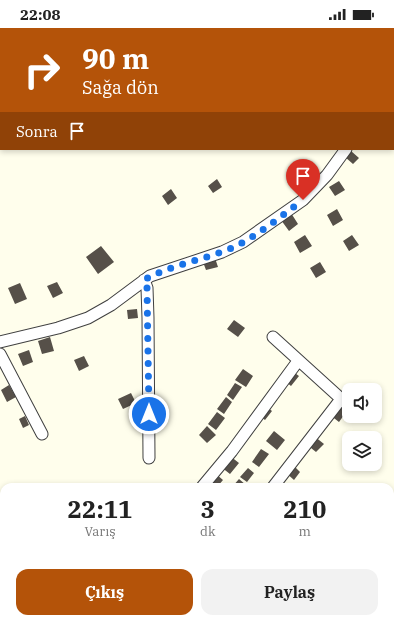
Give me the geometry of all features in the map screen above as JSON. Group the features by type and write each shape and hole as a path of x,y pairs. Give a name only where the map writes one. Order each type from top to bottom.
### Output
{"street":[{"path":"0,342 58,328 88,318 111,305 144,280 159,272 222,252 243,242 303,200 327,175 345,150"},
{"path":"144,280 147,288 149,458"},
{"path":"273,337 342,399"},
{"path":"0,354 42,434"},
{"path":"205,483 232,451 298,361"},
{"path":"276,483 342,406"}],"building":[{"path":"351,151 359,158 353,164 345,157"},
{"path":"217,179 222,187 213,193 208,186"},
{"path":"339,181 345,190 335,196 329,187"},
{"path":"171,189 177,198 168,205 162,196"},
{"path":"337,209 343,220 333,226 327,215"},
{"path":"291,213 298,224 289,231 281,220"},
{"path":"305,235 312,246 300,253 294,242"},
{"path":"352,235 359,245 349,251 343,241"},
{"path":"101,246 114,262 98,274 86,257"},
{"path":"215,258 218,267 206,270 203,262"},
{"path":"320,262 326,272 316,278 310,268"},
{"path":"57,282 63,293 53,298 47,286"},
{"path":"20,283 27,299 15,304 8,288"},
{"path":"137,309 138,318 128,319 127,310"},
{"path":"234,320 245,328 238,337 227,329"},
{"path":"50,337 54,351 42,354 38,341"},
{"path":"29,350 33,362 23,366 18,354"},
{"path":"84,356 89,366 79,371 74,360"},
{"path":"243,369 253,376 246,387 235,380"},
{"path":"292,371 299,376 291,386 285,381"},
{"path":"235,383 242,387 233,400 227,395"},
{"path":"9,385 16,397 7,402 1,390"},
{"path":"131,393 136,403 123,409 118,399"},
{"path":"226,397 232,402 224,414 217,409"},
{"path":"339,405 342,407 342,418 339,422 330,415"},
{"path":"266,406 272,411 265,420 259,415"},
{"path":"217,412 225,418 216,430 208,424"},
{"path":"25,416 29,425 23,428 19,419"},
{"path":"207,426 216,435 207,443 199,435"},
{"path":"274,431 285,440 277,450 266,441"},
{"path":"314,436 324,444 316,452 306,444"},
{"path":"261,449 269,454 259,467 252,462"},
{"path":"230,456 239,463 230,474 221,467"},
{"path":"292,464 300,472 294,480 285,472"},
{"path":"248,468 254,473 247,482 240,477"},
{"path":"216,474 223,480 220,483 209,483"},
{"path":"239,479 244,483 236,483"}],"route":[{"path":"149,414 147,288 144,280 159,272 234,247 303,200"}]}
